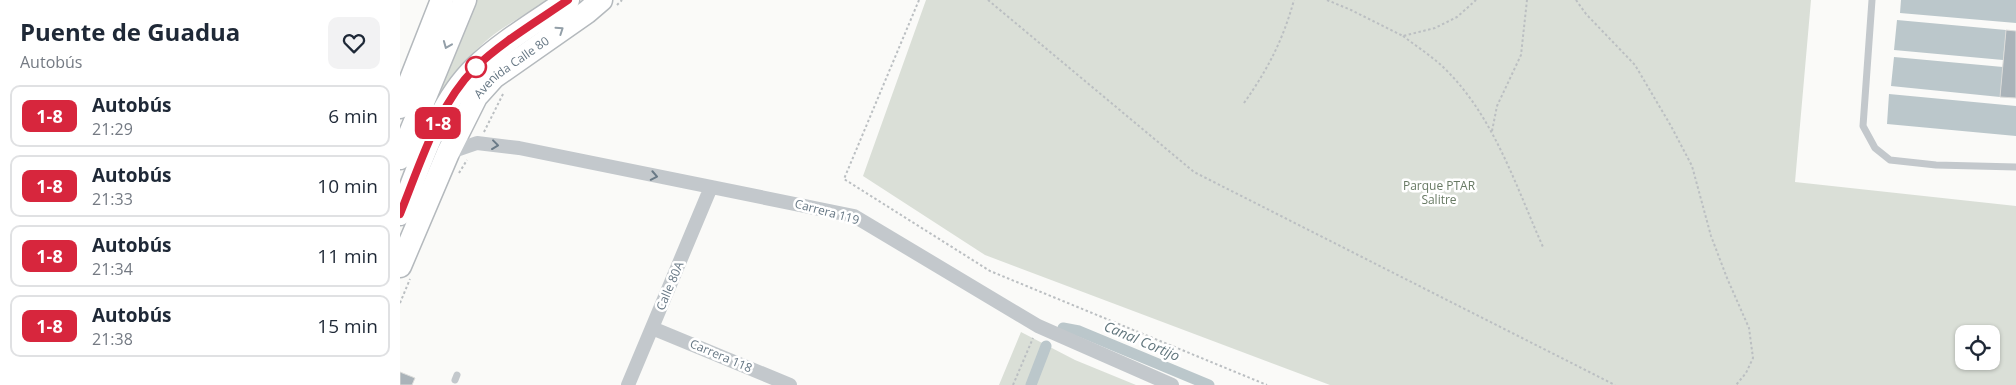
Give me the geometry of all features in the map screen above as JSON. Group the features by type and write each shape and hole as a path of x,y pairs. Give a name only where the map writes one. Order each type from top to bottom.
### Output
{"highway":[{"path":"400,107 442,0"},
{"path":"400,158 465,0"},
{"name":"Avenida Calle 80","path":"400,214 444,110 464,79 487,57 568,0"},
{"name":"Avenida Calle 80","path":"400,266 448,153 469,108 483,88 494,77 587,12 601,0"},
{"path":"400,228 435,184"}],"street":[{"name":"Carrera 119","path":"448,153 477,143 520,148 854,216 1038,326 1172,385"},
{"name":"Calle 80A","path":"628,385 711,187"},
{"name":"Carrera 118","path":"652,328 790,385"}],"lane":[{"path":"1872,0 1863,126 1875,148 1890,160 1936,165 2016,166"}],"path":[{"path":"919,0 844,179 990,271 1267,385"},
{"path":"988,0 1194,172 1615,385"},
{"path":"1244,103 1264,75 1277,50 1294,0"},
{"path":"1327,0 1403,36 1442,66 1470,98 1492,131 1543,246"},
{"path":"1403,36 1435,28 1457,17 1476,0"},
{"path":"1492,131 1497,106 1521,54 1527,0"},
{"path":"1576,0 1586,14 1635,65 1672,126 1692,166 1711,236 1749,328 1753,358 1746,373 1736,385"},
{"path":"1013,385 1038,326"}],"green space":[{"path":"476,0 550,0 508,25 479,47 454,80 446,95 439,92"},
{"name":"Parque PTAR Salitre","path":"926,0 1811,0 1795,182 2016,206 2016,385 1330,385 985,255 863,176"},
{"path":"1021,332 1075,360 1136,385 999,385"}],"shaded area":[{"path":"1901,0 2016,0 2016,23 1900,13"},
{"path":"1897,20 2006,30 2003,60 1894,50"},
{"path":"1894,57 2003,67 2000,97 1891,86"},
{"path":"1889,94 2016,106 2016,136 1887,124"}],"building":[{"path":"2006,30 2016,31 2016,98 2000,97"},
{"path":"400,372 415,378 412,385 400,385"}],"waterway":[{"name":"Canal Cortijo","path":"1063,328 1079,331 1209,385"},
{"name":"Canal Cortijo","path":"1031,385 1046,346"}],"bus line":[{"name":"1-8","path":"400,214 444,110 464,79 487,57 568,0"}]}
